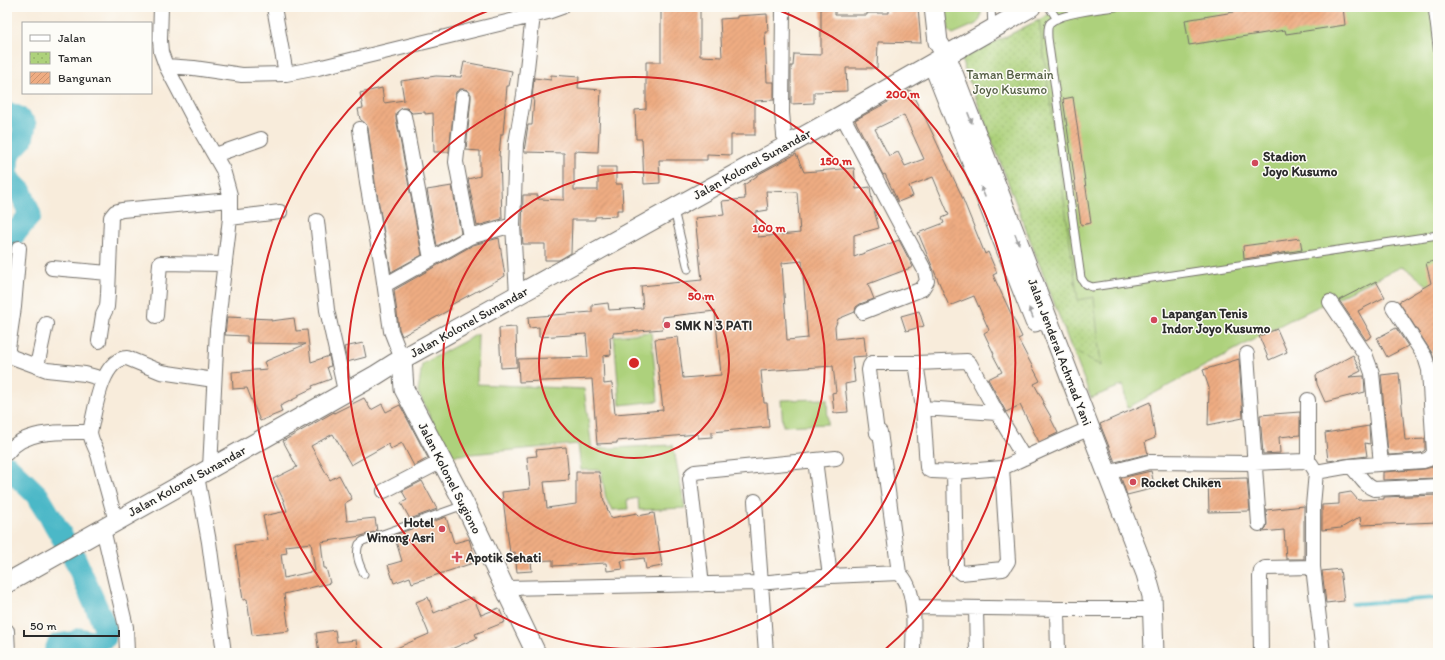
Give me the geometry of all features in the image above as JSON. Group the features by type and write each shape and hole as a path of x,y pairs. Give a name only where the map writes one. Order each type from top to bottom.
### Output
{"main road":[{"name":"Jalan Jenderal Achmad Yani","path":"934,7 939,54 1084,431 1129,555 1148,609 1154,653"},
{"name":"Jalan Kolonel Sunandar","path":"7,583 402,359 842,115 939,54 993,29 1031,7"},
{"name":"Jalan Kolonel Sugiono","path":"402,359 404,389 465,505 536,653"},
{"path":"376,375 404,389"},
{"name":"Jalan Jenderal Achmad Yani","path":"1084,431 1107,473 1146,574 1152,596 1148,609 1143,653"}],"street":[{"path":"161,7 161,52 166,66 223,170 228,182 230,200 230,218 217,330 214,380 204,472 210,550 224,653"},
{"path":"274,7 286,74"},
{"path":"166,66 194,68 242,75 286,74 318,68 548,12 562,7"},
{"path":"783,7 782,113 785,146"},
{"path":"517,295 513,225 516,143 524,95 533,15"},
{"path":"462,97 456,162 470,237"},
{"path":"842,115 925,271 927,281 922,290 863,312"},
{"path":"404,116 431,259"},
{"path":"360,129 367,183 381,260 391,331 402,359"},
{"path":"215,155 261,139"},
{"path":"99,341 103,315 107,307 111,217 115,212 122,210 230,200"},
{"path":"230,218 280,212"},
{"path":"317,221 327,310 345,391"},
{"path":"385,285 470,237 513,225"},
{"path":"19,248 14,307 8,352 12,357 47,370 85,374 103,379"},
{"path":"156,316 160,263 225,264"},
{"path":"52,268 108,272"},
{"path":"1330,302 1365,354 1372,373 1381,464"},
{"path":"1107,473 1149,462 1254,463 1352,468 1423,461 1429,459 1434,453 1429,370 1424,357 1393,307"},
{"path":"37,366 46,324"},
{"path":"1247,354 1259,524"},
{"path":"127,653 126,626 99,457 91,440 90,432 103,379 114,362 122,358 127,358 161,372 214,380"},
{"path":"899,573 880,432 877,433 869,370 872,363 967,361 1024,458"},
{"path":"916,363 923,408 927,467 929,470 954,472 1002,468 1084,431"},
{"path":"1308,400 1312,467 1313,567 1323,653"},
{"path":"923,408 997,413"},
{"path":"9,451 22,440 38,435 90,432"},
{"path":"702,585 690,479 692,474 695,472 836,458"},
{"path":"816,460 830,576"},
{"path":"384,491 442,461"},
{"path":"954,472 956,568 961,573 1004,569 1008,561 1002,468"},
{"path":"1352,468 1369,487 1374,489 1438,486"},
{"path":"755,501 766,653"},
{"path":"1261,653 1261,571 1265,568 1313,567"},
{"path":"505,588 760,583 830,576 899,573 904,577 909,586 913,607 913,653"},
{"path":"913,607 1148,609"},
{"path":"976,608 977,653"},
{"path":"1057,609 1058,653"},
{"path":"7,631 8,653"}],"lane":[{"path":"991,7 993,29"},
{"path":"1050,7 1057,19"},
{"path":"1115,7 1065,15 1050,23 1048,27 1048,38 1081,278 1084,284 1092,287 1438,235"},
{"path":"1432,7 1438,54"},
{"path":"673,208 688,269"},
{"path":"364,574 357,557 359,544 465,505"}],"green space":[{"path":"945,7 982,7 980,20 976,24 953,34 949,31"},
{"name":"Stadion Joyo Kusumo","path":"1060,7 1438,7 1438,310 1432,289 1403,266 1288,321 1127,408 1123,385 1091,398 961,59 1039,20"},
{"name":"Taman Bermain Joyo Kusumo","path":"1039,20 1078,300 1094,297 1101,366 1072,350 961,59"},
{"path":"651,332 658,401 620,405 614,336"},
{"path":"478,334 477,384 584,389 592,449 673,445 685,508 639,510 638,498 627,500 628,509 612,510 606,499 601,470 581,470 578,444 449,456 418,392 422,364"},
{"path":"827,399 828,424 783,426 781,400"}],"building":[{"path":"661,7 700,7 700,56 722,57 720,19 767,14 768,32 765,32 767,82 774,82 774,100 755,101 755,135 731,135 731,155 707,154 707,160 659,160 660,183 644,184 642,139 636,139 635,110 646,109 646,62 661,62"},
{"path":"821,7 835,7 835,15 867,15 867,13 889,13 889,7 918,7 921,43 878,42 877,68 846,68 847,91 814,92 814,103 791,104 791,66 793,66 794,54 821,55"},
{"path":"1233,7 1248,7 1248,10 1268,7 1343,7 1345,25 1286,34 1285,30 1189,45 1185,20 1234,12"},
{"path":"464,62 512,71 509,86 507,86 503,134 501,134 499,156 502,219 477,226 468,179 480,176 480,151 466,150 471,98 471,94 468,90 460,89 456,92 449,152 434,152 433,113 412,113 407,108 402,108 396,113 396,118 422,255 391,272 375,182 368,128 360,119 358,109 363,108 360,93 382,88 384,103 404,100 401,81 436,76 461,77"},
{"path":"551,75 579,77 578,88 601,90 598,152 574,151 574,190 598,190 598,167 616,167 616,184 622,184 623,210 617,210 617,216 595,217 595,220 572,220 571,253 559,260 545,260 545,244 523,244 522,232 523,195 538,195 538,199 564,200 564,153 524,152 528,125 532,125 534,78 551,80"},
{"path":"910,90 921,109 960,192 985,254 988,252 997,273 993,275 1022,337 1018,339 1040,381 1034,384 1058,433 1039,442 1020,405 1006,412 988,379 1002,372 984,333 989,330 974,296 949,306 918,233 944,223 942,218 949,215 933,177 909,186 913,196 898,202 885,174 883,175 855,120","holes":["904,115 924,159 905,166 898,152 889,156 875,129"]},
{"path":"1073,97 1091,223 1081,225 1063,99"},
{"path":"796,154 804,172 854,168 856,189 870,187 873,207 879,228 854,235 854,257 899,240 913,267 868,284 874,299 860,304 856,307 855,312 838,319 835,327 836,339 864,336 866,356 852,357 855,382 845,384 848,412 834,413 832,393 836,392 833,366 761,371 764,403 767,403 769,427 712,432 712,437 698,438 698,434 597,444 592,379 519,382 518,359 588,357 586,334 539,337 539,327 529,328 528,317 592,312 592,305 608,303 609,310 643,308 641,286 702,280 695,218 724,215 722,201 745,199 744,185 757,175","holes":["766,191 797,192 800,233 758,237 756,212 768,210","802,261 808,338 787,340 782,263","715,311 721,375 683,378 678,337 655,339 663,410 615,414 612,383 604,384 603,356 611,355 610,337 613,337 613,333 663,329 662,317"]},
{"path":"452,186 461,233 437,246 427,190"},
{"path":"499,238 505,276 449,306 451,309 402,336 399,329 394,290 473,245"},
{"path":"1300,238 1302,250 1244,259 1243,246"},
{"path":"1438,260 1438,377 1437,368 1432,353 1399,302 1431,283 1426,263"},
{"path":"1376,281 1385,297 1358,311 1372,336 1366,340 1339,300"},
{"path":"919,311 924,326 906,331 901,316"},
{"path":"227,317 271,319 271,321 294,318 296,331 307,330 311,362 329,356 331,366 327,367 331,379 312,386 313,388 280,406 282,412 260,421 247,388 233,389 232,372 267,369 264,362 306,344 247,343 247,336 225,335"},
{"path":"516,327 517,367 501,368 499,328"},
{"path":"1396,328 1408,346 1387,357 1377,338"},
{"path":"1277,329 1287,352 1269,360 1259,336"},
{"path":"363,343 366,357 347,362 344,347"},
{"path":"1353,355 1361,371 1349,377 1364,376 1365,392 1325,402 1317,384 1316,375"},
{"path":"1239,359 1243,418 1208,425 1209,388 1203,370"},
{"path":"1399,373 1405,440 1425,439 1425,450 1421,453 1389,455 1388,453 1381,375"},
{"path":"364,398 371,410 382,404 386,412 400,405 428,458 414,466 402,443 391,449 388,444 351,465 333,434 311,446 330,480 339,475 352,499 345,503 347,521 375,518 377,531 361,536 321,542 324,568 326,568 330,583 284,594 289,631 252,635 247,599 243,600 235,545 268,540 263,516 287,511 273,479 297,467 283,441","holes":["311,543 315,571 284,578 281,554 287,553 286,546"]},
{"path":"1150,402 1155,438 1145,442 1148,454 1115,462 1100,424"},
{"path":"1300,412 1300,435 1279,437 1280,453 1263,454 1260,415"},
{"path":"1369,426 1370,444 1365,443 1367,456 1328,461 1325,433"},
{"path":"566,447 569,480 544,482 547,508 576,504 576,472 599,472 604,501 611,518 637,513 638,516 654,513 662,566 646,569 644,558 621,561 623,569 607,571 606,563 553,566 553,560 531,561 532,571 517,572 515,552 510,553 502,492 530,489 527,457 537,456 536,450"},
{"path":"1438,461 1438,478 1383,480 1383,472 1424,469 1432,467"},
{"path":"1151,471 1155,488 1127,495 1121,478"},
{"path":"1247,478 1250,511 1209,512 1208,479"},
{"path":"422,481 437,509 410,519 401,503 407,500 402,491"},
{"path":"1351,492 1358,500 1384,499 1384,497 1438,495 1438,522 1361,525 1360,517 1341,528 1322,530 1322,505 1339,504 1339,494"},
{"path":"1304,506 1304,559 1286,559 1284,530 1262,532 1266,528 1267,524 1266,510"},
{"path":"446,517 454,543 469,539 476,562 412,583 410,577 394,583 388,565 402,561 394,535"},
{"path":"1340,569 1344,601 1326,603 1322,571"},
{"path":"428,597 434,613 473,597 481,615 499,608 505,622 475,634 477,638 442,653 385,653 429,634 416,602"},
{"path":"335,630 337,642 356,640 358,653 319,653 316,633"}],"waterway":[{"path":"7,113 17,117 25,125 22,139 8,154 7,170"},
{"path":"7,178 21,192 30,215 11,238 7,239"},
{"path":"7,466 38,496 74,557 106,629 105,637 91,642 80,639 75,642 58,645 55,653"},
{"path":"1352,604 1438,598"}],"place":[{"name":"Stadion Joyo Kusumo","path":"1255,163"},
{"name":"Lapangan Tenis Indor Joyo Kusumo","path":"1154,320"},
{"name":"SMK N 3 PATI","path":"667,325"},
{"name":"Rocket Chiken","path":"1133,482"},
{"name":"Hotel Winong Asri","path":"442,529"},
{"name":"Apotik Sehati","path":"457,557"}]}
